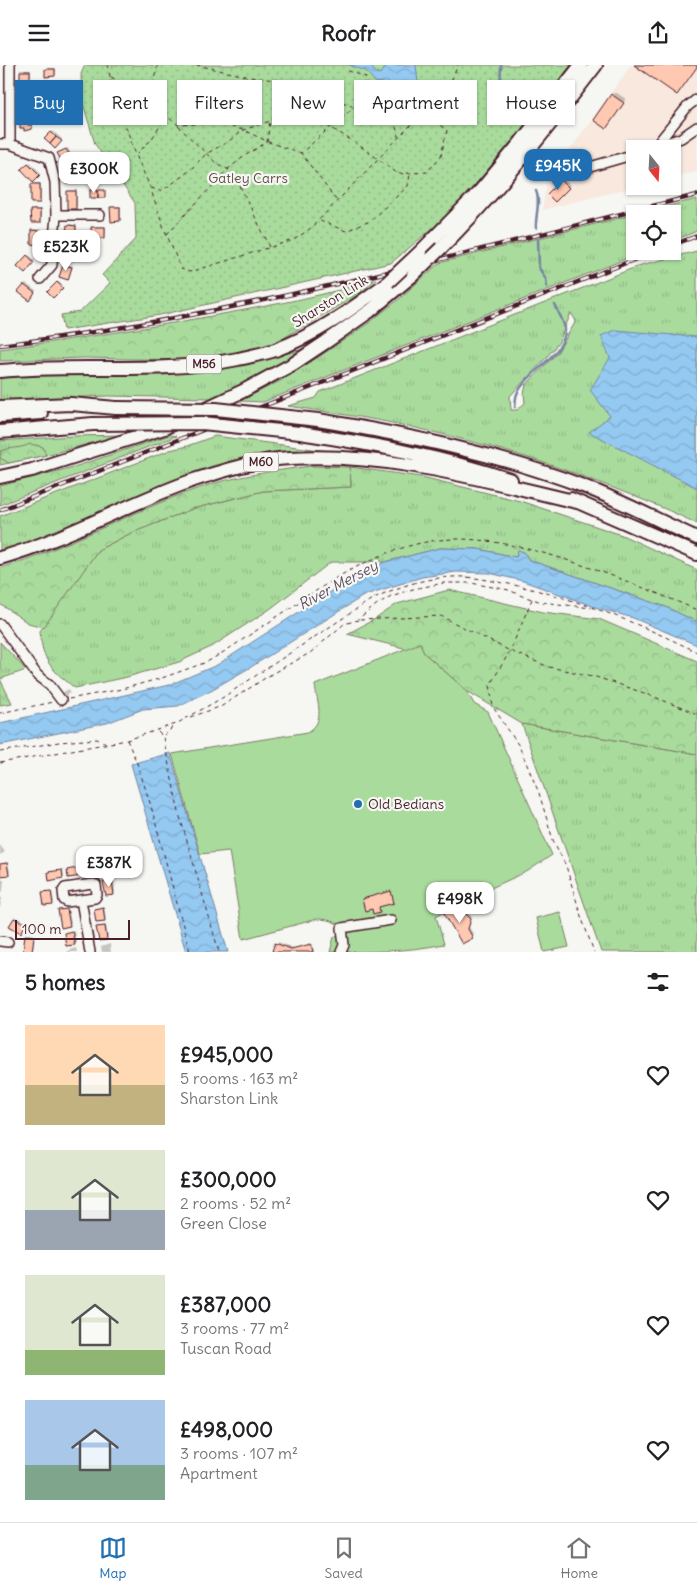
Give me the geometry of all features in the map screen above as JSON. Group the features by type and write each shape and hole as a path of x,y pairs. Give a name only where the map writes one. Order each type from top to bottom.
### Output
{"highway":[{"name":"Sharston Link","path":"0,371 46,367 181,366 206,364 274,350 319,328 361,303 388,282 420,252 480,191 581,65"},
{"name":"Sharston Link","path":"82,453 164,428 259,383 293,364 348,327 413,275 489,198 596,65"},
{"path":"0,407 71,404 116,409"},
{"path":"0,416 116,409 216,409 318,420 408,437 497,458 583,487 697,538"},
{"name":"M60","path":"0,431 93,424 202,423 300,433 353,441 446,460 577,501 697,554"},
{"path":"0,469 82,453"},
{"path":"0,477 32,470 82,453"},
{"name":"M60","path":"0,558 44,543 192,481 248,464 288,458 342,457 384,461 465,476 577,501"}],"street":[{"path":"10,65 5,144 49,158 55,182 56,215 52,265 40,279"},
{"path":"659,140 688,106 697,99"},
{"path":"675,140 697,127"},
{"path":"583,169 626,156"},
{"path":"56,215 100,215"},
{"path":"0,624 37,675 49,684 61,700"},
{"path":"81,900 90,952"},
{"path":"341,952 344,945 342,928 391,920"}],"path":[{"path":"108,65 112,88 166,234 181,269 190,272 294,240 311,228 366,173 410,125"},
{"path":"154,80 158,65"},
{"path":"196,65 255,78 279,80"},
{"path":"450,80 458,65"},
{"path":"346,70 366,77 365,80"},
{"path":"110,77 116,80"},
{"path":"301,153 354,107"},
{"path":"167,116 177,124"},
{"path":"150,187 160,191 169,187 206,154 229,141 243,129 270,121 267,142"},
{"path":"136,155 151,140 161,125"},
{"path":"178,125 216,163 233,172 270,247"},
{"path":"228,125 243,129 267,142 301,153 336,201"},
{"path":"325,125 378,158 398,173 410,173 427,172 441,156 447,130 440,125"},
{"path":"395,125 398,137"},
{"path":"166,234 228,169 267,142"},
{"path":"319,220 346,231 370,221 408,186 410,173"},
{"path":"0,713 130,686 162,678 206,662 351,569 388,553 439,540 488,540 527,549 596,569 697,610"},
{"path":"0,763 127,740 176,724 222,698 372,599 392,590 421,581 450,577 470,577 534,589 594,608 662,634 697,652"},
{"path":"358,620 376,605 392,596 413,589 444,583 471,583 509,590 542,602 594,608"},
{"path":"532,599 510,651 490,685 493,707 520,747 539,793 553,840 566,866 580,916 594,952"},
{"path":"187,718 222,706 273,673 310,653 344,624 358,620 441,616 510,651 549,667 593,676 647,694 697,714"},
{"path":"163,737 176,724"},
{"path":"157,731 163,737 180,817 219,952"},
{"path":"0,751 59,742 97,739 106,743"},
{"path":"127,740 137,763 151,806 190,952"}],"shaded area":[{"path":"631,65 697,65 697,171 681,175 681,140 626,140 626,189 542,210 547,182"}],"green space":[{"name":"Gatley Carrs","path":"85,65 571,65 560,80 487,80 487,125 525,125 505,152 464,197 434,227 391,263 160,315 64,330 61,315 80,312 110,283 102,275 136,239 135,203 95,144 83,103 83,80 81,80 81,74"},
{"path":"697,199 697,231 681,238 681,205 673,205"},
{"path":"626,216 626,259 263,402 240,401 280,381 370,322 439,263"},
{"path":"697,251 697,524 659,506 598,482 502,450 394,423 288,406 316,398 320,392 641,265 661,260 681,260 681,255","holes":["571,313 576,321 557,353 526,385 525,403 517,410 511,410 510,396 559,342"]},
{"path":"376,279 359,294 275,343 225,357 181,360 84,358 0,361 0,349 115,333 265,306 358,285"},
{"path":"308,348 247,382 212,398 108,396 0,401 0,376 252,362"},
{"path":"123,435 46,455 0,465 0,441"},
{"path":"169,435 176,436 0,505 0,486 77,466"},
{"path":"215,436 350,454 280,455 0,553 0,516 170,450"},
{"path":"30,444 43,447 46,455 9,463 0,458 1,451"},
{"path":"311,466 350,467 351,487 263,491 192,509 129,534 98,550 44,627 28,623 0,604 0,568 75,540 149,507 199,488 240,477"},
{"path":"350,467 422,477 520,501 622,535 697,570 697,622 666,607 529,560 524,552 518,551 516,557 478,549 440,548 385,562 331,562 270,609 213,646 179,662 127,677 75,688 54,670 46,658 40,631 98,550 129,534 192,509 263,491 351,487"},
{"path":"449,590 543,612 599,619 697,661 697,754 522,724 467,691 424,653 347,634 377,618 397,604"},
{"path":"0,642 26,670 0,679"},
{"name":"Old Bedians","path":"420,643 424,653 467,691 474,704 488,712 552,855 528,871 465,900 436,916 444,944 373,952 330,952 334,937 338,935 342,927 324,919 317,919 243,939 229,851 200,854 172,754 308,732 314,728 319,717 315,685"},
{"path":"0,679 12,703 0,705"},
{"path":"522,724 697,754 697,952 601,952"},
{"path":"560,912 569,947 544,952 536,918"}],"water":[{"path":"349,65 371,65 374,71 379,74 387,65 416,65 418,80 373,80 366,71"},
{"path":"615,330 697,337 697,488 589,432 610,416 590,390 610,358 601,336"},
{"path":"440,548 478,549 516,557 518,550 524,552 529,560 666,607 697,622 697,645 633,618 598,608 523,581 489,573 456,572 422,577 365,595 251,667 178,706 143,709 107,723 0,745 0,723 169,685 217,665 342,584 385,562"},
{"path":"170,753 228,952 186,952 131,764"}],"building":[{"path":"634,65 697,65 697,67 677,95"},
{"path":"45,69 55,69 55,76 45,77"},
{"path":"20,71 30,71 30,79 20,79"},
{"path":"611,94 624,103 606,129 593,120"},
{"path":"20,125 32,125 32,129 24,131 24,128 20,128"},
{"path":"51,132 56,137 50,144 44,139"},
{"path":"56,137 62,141 55,149 50,144"},
{"path":"66,149 73,161 64,165 57,153"},
{"path":"28,163 40,175 33,182 21,169"},
{"path":"74,169 76,183 67,184 65,170"},
{"path":"561,180 569,188 555,202 547,194"},
{"path":"31,184 40,184 40,203 31,203"},
{"path":"90,190 98,190 98,198 90,198"},
{"path":"98,190 105,190 105,198 98,198"},
{"path":"67,191 76,191 76,209 67,209"},
{"path":"110,207 120,207 120,221 111,222"},
{"path":"30,210 40,210 40,223 31,223"},
{"path":"67,225 76,226 75,240 65,239"},
{"path":"91,227 105,227 105,238 91,238"},
{"path":"31,230 39,231 39,245 31,244"},
{"path":"65,244 75,245 74,260 64,259"},
{"path":"27,255 34,262 25,273 17,266"},
{"path":"63,265 72,267 68,280 59,277"},
{"path":"57,282 63,288 53,298 47,292"},
{"path":"24,285 35,293 30,301 18,292"},
{"path":"7,863 9,875 0,876 0,864"},
{"path":"103,863 105,870 87,874 85,866"},
{"path":"81,867 82,876 68,878 67,870"},
{"path":"62,870 63,878 49,881 48,872"},
{"path":"112,881 114,895 106,896 103,882"},
{"path":"51,891 53,905 44,906 42,892"},
{"path":"391,891 394,903 379,907 380,912 373,914 372,909 365,911 362,899"},
{"path":"103,907 105,921 96,922 94,909"},
{"path":"454,907 455,909 459,907 471,919 468,929 473,938 462,944 444,913"},
{"path":"67,909 70,926 61,928 58,910"},
{"path":"14,918 26,924 21,933 9,926"},
{"path":"105,926 107,940 99,941 96,927"},
{"path":"72,931 75,945 66,946 64,933"},
{"path":"25,935 34,936 32,952 23,952"},
{"path":"275,943 291,949 311,944 313,952 274,952 272,951"}],"waterway":[{"path":"500,80 501,65"},
{"path":"536,191 538,200 536,228"},
{"path":"538,239 539,268 546,279 547,287"},
{"path":"515,407 516,395 523,385 553,355 564,338 565,327 555,305"}],"railway":[{"path":"0,345 89,333 264,300 351,281 697,195"},
{"path":"681,242 697,236"},
{"path":"0,510 633,260"}],"place":[{"name":"Old Bedians","path":"358,804"}],"water label":[{"name":"River Mersey","path":"338,585"}]}
